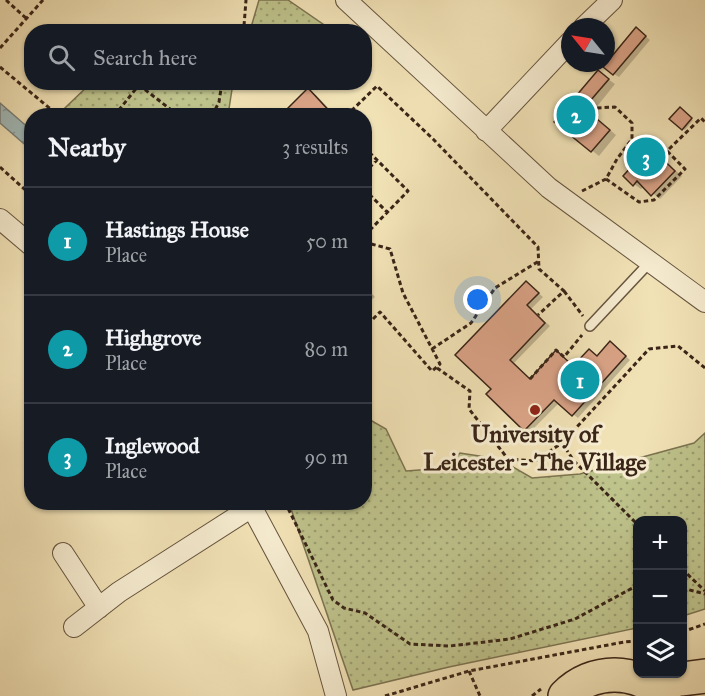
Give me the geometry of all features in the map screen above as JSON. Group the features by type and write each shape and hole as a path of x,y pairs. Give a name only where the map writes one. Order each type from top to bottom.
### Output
{"highway":[{"path":"565,696 587,680 605,675 623,675 652,688 682,679 705,676"}],"street":[{"path":"347,0 486,131 568,202 705,302"},
{"path":"593,18 612,0"},
{"path":"486,131 561,52"},
{"path":"1,221 24,240"},
{"path":"74,627 119,592 243,510"},
{"path":"254,510 318,631 336,696"},
{"path":"63,553 99,608"}],"lane":[{"path":"590,326 651,262"}],"path":[{"path":"6,0 27,19"},
{"path":"0,48 43,0"},
{"path":"244,24 246,0"},
{"path":"0,67 24,87"},
{"path":"354,108 377,86 434,139 538,247 539,269 564,291 590,326 564,357 556,350 530,379"},
{"path":"28,90 49,108"},
{"path":"121,108 136,90"},
{"path":"144,90 168,108"},
{"path":"216,108 221,90"},
{"path":"568,202 578,193 606,179 617,159 632,140 632,123 615,107 596,108"},
{"path":"606,179 639,202 654,200 685,169 667,151 701,118 705,122"},
{"path":"372,155 408,191 372,226"},
{"path":"372,165 377,160"},
{"path":"0,167 24,189"},
{"path":"372,197 388,213"},
{"path":"372,243 390,249 403,293 440,364 432,371 380,312 372,320"},
{"path":"432,349 471,323 495,288 539,261"},
{"path":"538,315 564,291"},
{"path":"437,368 470,391 469,408 508,459 535,461 562,443 649,349 678,346 705,368"},
{"path":"562,443 574,461 633,520"},
{"path":"289,510 333,600 344,608 365,613 410,644 450,646 510,639 576,619 633,588"},
{"path":"683,570 705,593"},
{"path":"687,589 705,593"},
{"path":"687,630 705,625"},
{"path":"385,696 470,671 633,641"},
{"path":"470,671 480,696"}],"green space":[{"path":"259,0 288,0 323,24 252,24"},
{"path":"84,90 232,90 229,108 65,108"},
{"path":"372,421 386,429 406,471 446,468 460,453 499,459 532,478 580,474 694,443 705,433 705,609 687,615 687,516 633,516 633,629 449,667 353,690 291,510 372,510"}],"water":[{"path":"0,103 24,124 24,144 0,123"}],"building":[{"path":"636,27 646,36 613,75 609,72 615,72 615,52"},
{"path":"596,72 600,72 609,79 584,108 610,130 591,152 554,122"},
{"path":"306,90 310,90 327,108 288,108"},
{"path":"680,107 692,118 682,130 669,119"},
{"path":"645,142 675,171 651,196 637,181 633,186 623,176 632,166 627,161"},
{"path":"526,281 539,293 527,305 545,323 510,360 530,379 556,350 573,366 589,349 597,356 610,341 626,356 572,416 554,400 524,431 486,394 491,389 455,355"}],"place":[{"name":"Highgrove","path":"576,115"},
{"name":"Inglewood","path":"646,157"},
{"name":"Hastings House","path":"580,380"},
{"name":"University of Leicester - The Village","path":"535,410"}]}
